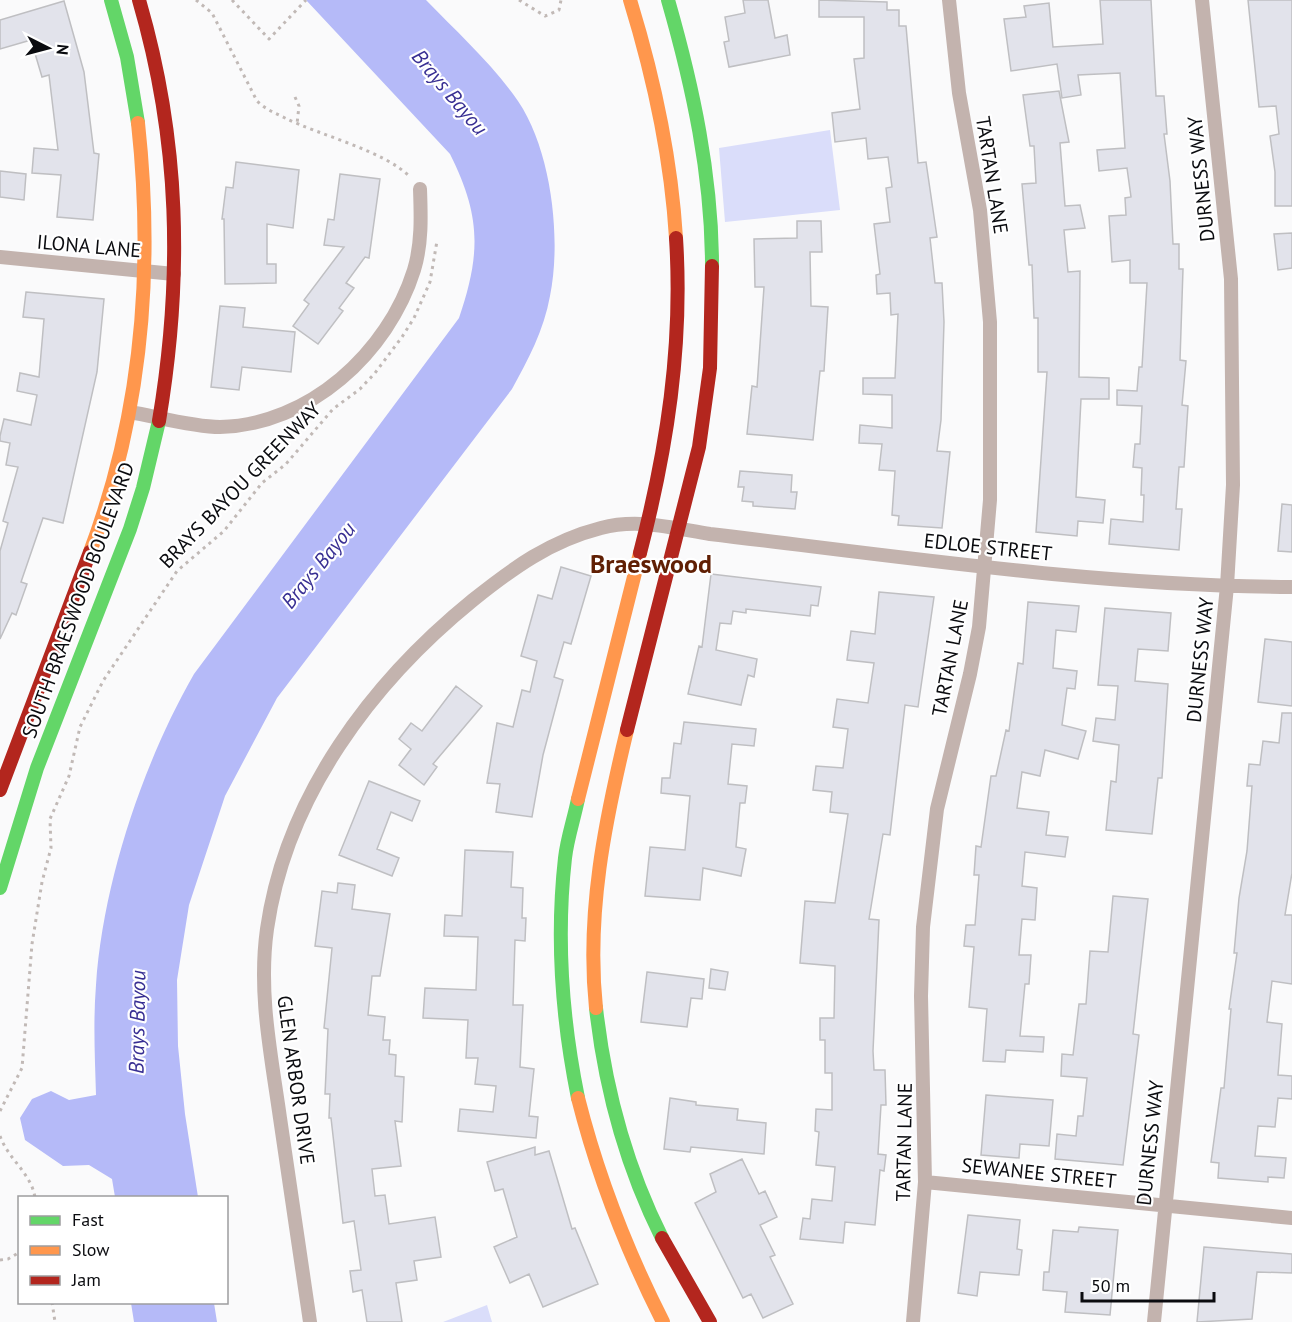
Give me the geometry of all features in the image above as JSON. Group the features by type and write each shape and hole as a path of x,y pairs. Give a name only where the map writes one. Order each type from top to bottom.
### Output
{"main road":[{"name":"SOUTH BRAESWOOD BOULEVARD","path":"0,790 107,504 130,412 147,271 148,231 141,145 128,54 111,0"},
{"name":"SOUTH BRAESWOOD BOULEVARD","path":"0,888 22,808 140,496 159,417 169,349 176,207 168,139 149,28 140,0"},
{"path":"630,0 652,73 669,154 693,223 712,336 704,421 682,530 634,700 615,782 599,869 587,1063 595,1165 641,1282 663,1322"},
{"path":"668,0 695,101 705,166 693,223 676,348 669,424 565,856 560,905 560,980 566,1042 587,1063 624,1145 641,1195 682,1281 710,1322"}],"street":[{"name":"TARTAN LANE","path":"913,1322 925,1182 921,996 923,927 937,809 979,627 991,443 990,322 980,210 959,93 949,0"},
{"name":"DURNESS WAY","path":"1154,1322 1163,1205 1227,586 1233,485 1231,279 1202,0"},
{"path":"130,412 219,427 266,420 289,412 342,378 389,326 405,295 414,268 418,245 420,189"},
{"name":"ILONA LANE","path":"0,257 174,274"},
{"name":"GLEN ARBOR DRIVE","path":"310,1322 266,1035 264,996 267,929 275,891 307,804 339,744 393,674 456,614 542,550 604,527 647,523 682,530"},
{"name":"EDLOE STREET","path":"682,530 1093,578 1227,586 1292,587"},
{"name":"SEWANEE STREET","path":"925,1182 1292,1218"}],"path":[{"path":"195,0 212,13 257,101 297,124 400,168 420,189"},
{"path":"232,0 269,39 306,0"},
{"path":"519,0 545,16 559,10 561,0"},
{"path":"295,97 299,106 297,124"},
{"name":"BRAYS BAYOU GREENWAY","path":"0,1111 22,1068 32,944 42,882 51,848 50,819 69,776 80,727 120,653 177,571 224,531 262,483 286,464 333,409 360,389 402,337 414,318 430,282 437,233"},
{"path":"0,1136 8,1154 30,1181 35,1196"},
{"path":"0,1260 8,1260 18,1253"},
{"path":"52,1304 55,1322"}],"shaded area":[{"path":"830,130 840,210 725,222 719,148"},
{"path":"487,1305 492,1322 443,1322"}],"water":[{"name":"Brays Bayou","path":"306,0 426,0 503,81 526,114 545,164 554,219 555,246 550,296 540,333 512,389 277,698 225,796 189,905 177,980 178,1046 185,1114 198,1196 115,1196 112,1179 89,1165 63,1166 25,1140 20,1118 32,1099 51,1091 69,1100 96,1095 94,1040 96,985 107,905 128,824 142,784 175,709 194,674 459,318 471,274 474,235 468,197 450,154"},
{"path":"131,1304 214,1304 217,1322 134,1322"}],"building":[{"path":"743,0 768,0 775,38 787,35 790,55 729,67 724,42 729,41 725,17 745,13"},
{"path":"819,0 887,2 887,10 899,10 899,26 906,26 918,163 926,162 937,237 930,238 935,283 942,283 944,322 941,420 937,451 950,452 942,528 898,525 899,516 892,515 895,471 879,470 882,444 859,443 860,425 892,428 892,395 863,394 863,378 895,378 898,314 891,315 890,293 877,294 876,275 880,274 874,224 890,222 886,188 892,187 888,157 868,159 866,138 835,142 832,113 860,109 854,59 864,58 864,17 819,17"},
{"path":"1100,0 1151,0 1156,96 1164,96 1167,134 1164,134 1170,181 1173,244 1179,244 1179,269 1183,269 1180,360 1186,361 1182,405 1188,406 1184,467 1179,467 1176,509 1182,509 1179,550 1109,544 1111,519 1143,522 1144,495 1141,495 1142,468 1133,467 1135,444 1140,444 1142,406 1117,405 1117,390 1137,391 1139,367 1142,367 1147,283 1130,283 1130,260 1112,262 1109,216 1126,215 1125,198 1131,197 1127,168 1099,171 1097,150 1125,148 1120,73 1078,75 1081,95 1062,98 1057,64 1011,71 1004,19 1026,17 1024,6 1049,3 1053,47 1103,44"},
{"path":"1248,0 1292,0 1292,206 1275,206 1275,172 1270,136 1279,134 1276,106 1259,107"},
{"path":"64,1 84,72 94,153 99,154 93,220 57,217 61,175 32,173 34,148 58,150 49,75 42,77 31,40 0,49 0,20"},
{"path":"1059,91 1069,142 1060,143 1065,206 1080,205 1085,228 1064,230 1068,272 1080,271 1079,377 1109,378 1109,399 1081,399 1076,497 1105,500 1103,523 1078,521 1077,536 1036,532 1047,372 1038,372 1038,318 1034,318 1032,265 1029,265 1022,184 1036,183 1034,146 1030,146 1023,95"},
{"path":"236,162 299,170 293,228 267,224 267,264 276,264 276,283 225,284 224,219 222,219 226,187 233,188"},
{"path":"0,171 26,174 24,200 0,197"},
{"path":"340,174 380,179 369,258 365,257 346,283 354,288 339,308 343,311 318,344 293,326 309,304 304,300 344,247 324,245 328,219 334,220"},
{"path":"797,221 821,221 822,252 810,252 811,306 828,307 824,371 820,371 813,440 747,434 752,386 757,387 764,287 755,287 754,239 797,238"},
{"path":"1292,233 1292,268 1278,270 1274,234"},
{"path":"26,292 104,299 97,372 63,523 43,518 21,582 27,584 16,615 12,613 0,639 0,551 8,523 3,521 18,467 6,465 10,443 0,441 0,436 4,419 31,425 37,395 17,391 20,373 39,377 44,319 23,317"},
{"path":"220,306 245,308 243,327 295,332 291,372 242,367 239,390 211,387"},
{"path":"740,471 792,475 791,492 797,492 795,509 753,506 753,502 742,501 744,487 738,487"},
{"path":"1282,504 1292,505 1292,552 1278,551"},
{"path":"561,567 591,576 571,644 564,642 554,677 563,680 543,755 532,817 496,812 500,784 487,783 497,723 513,727 522,690 530,692 537,661 521,656 538,595 552,599"},
{"path":"711,574 821,587 818,606 811,605 810,616 746,609 746,613 733,611 731,624 720,623 716,650 757,659 754,677 748,675 741,705 688,694 699,646 702,647"},
{"path":"879,592 934,597 918,707 905,705 890,835 883,834 869,919 879,920 873,1051 874,1070 885,1070 886,1105 881,1105 878,1154 886,1155 884,1171 880,1170 875,1225 845,1222 843,1243 800,1239 803,1218 810,1219 812,1199 832,1201 835,1167 816,1165 819,1132 815,1131 816,1109 832,1110 832,1073 825,1073 825,1040 820,1040 820,1018 834,1018 835,966 800,963 805,901 835,903 848,814 830,812 832,792 813,790 816,766 843,768 848,729 833,727 837,699 868,703 874,663 847,660 851,631 875,634"},
{"path":"1028,602 1079,606 1076,632 1056,630 1053,668 1077,671 1075,689 1067,688 1062,725 1086,731 1078,759 1045,750 1040,776 1022,772 1017,808 1049,812 1046,835 1068,837 1065,857 1025,852 1022,886 1037,888 1035,920 1022,919 1019,955 1031,955 1029,984 1025,984 1020,1036 1044,1037 1043,1052 1006,1050 1005,1062 983,1061 987,1009 969,1007 974,947 964,946 966,925 975,925 979,875 974,875 976,846 981,847 991,776 996,776 1006,730 1009,731 1018,663 1023,664"},
{"path":"1105,608 1171,613 1168,651 1138,649 1135,681 1168,684 1162,778 1158,778 1152,834 1106,830 1111,781 1116,782 1119,745 1093,741 1096,718 1115,720 1118,686 1098,685"},
{"path":"1265,639 1292,642 1292,706 1258,702"},
{"path":"456,686 482,706 433,764 437,767 424,785 399,765 411,749 399,739 411,723 422,731"},
{"path":"1282,713 1292,713 1292,873 1285,915 1292,915 1292,984 1272,981 1267,1022 1282,1024 1278,1075 1292,1076 1292,1099 1278,1098 1275,1127 1258,1126 1255,1156 1286,1158 1284,1178 1268,1177 1268,1182 1218,1178 1219,1163 1211,1162 1221,1088 1224,1088 1231,1009 1229,1009 1237,953 1234,953 1239,898 1247,851 1252,786 1247,786 1249,764 1260,765 1263,741 1279,743"},
{"path":"684,722 756,729 754,746 732,744 728,784 747,786 745,803 740,803 736,847 746,849 741,876 703,868 700,900 645,896 650,847 685,850 690,796 661,793 662,778 670,778 674,743 681,744"},
{"path":"369,781 420,801 412,821 391,812 377,849 399,858 392,876 339,855"},
{"path":"465,850 513,852 511,887 523,888 522,918 526,918 525,941 515,940 513,1005 523,1005 520,1067 534,1069 529,1116 538,1117 536,1138 458,1131 460,1109 493,1112 496,1086 475,1084 478,1058 466,1058 468,1020 423,1018 425,988 476,990 478,937 444,936 445,915 462,916"},
{"path":"338,883 355,885 352,909 390,914 380,976 372,976 368,1015 385,1017 383,1040 390,1040 389,1054 396,1055 395,1076 404,1077 402,1122 395,1121 401,1166 372,1169 375,1196 385,1195 389,1224 435,1217 441,1257 414,1261 417,1280 396,1283 402,1322 367,1322 362,1290 353,1292 350,1271 361,1270 354,1221 343,1223 331,1118 329,1118 330,1094 325,1094 328,1029 324,1028 332,948 315,946 322,891 337,893"},
{"path":"1113,896 1148,899 1133,1034 1139,1035 1123,1165 1055,1159 1057,1134 1076,1136 1078,1116 1083,1116 1087,1078 1061,1076 1062,1054 1073,1055 1079,1004 1086,1004 1090,951 1108,952"},
{"path":"711,969 728,972 725,990 709,988"},
{"path":"647,972 704,979 702,999 691,998 687,1027 641,1022"},
{"path":"986,1095 1053,1100 1049,1146 1020,1144 1019,1158 981,1155"},
{"path":"670,1098 696,1102 696,1105 738,1109 737,1120 766,1123 764,1154 691,1147 690,1152 664,1149"},
{"path":"535,1147 535,1155 549,1151 572,1229 575,1228 598,1284 543,1307 529,1274 510,1283 494,1247 517,1237 503,1189 495,1191 487,1162"},
{"path":"742,1159 759,1194 765,1191 777,1217 760,1225 775,1255 770,1257 793,1304 763,1318 751,1294 743,1298 695,1203 716,1192 710,1174"},
{"path":"968,1215 1020,1220 1017,1249 1022,1250 1019,1275 980,1272 977,1296 958,1293"},
{"path":"1079,1227 1118,1230 1110,1315 1065,1312 1067,1292 1043,1290 1044,1272 1049,1272 1053,1230 1078,1232"},
{"path":"1204,1247 1292,1254 1292,1273 1257,1272 1252,1319 1197,1322"}],"traffic: fast":[{"path":"111,0 127,57 138,123"},
{"path":"668,0 693,99 705,165 712,266"},
{"path":"0,888 37,768 130,529 143,488 159,421"},
{"path":"578,799 565,858 561,948 564,1008 578,1098"},
{"path":"596,1008 605,1068 619,1126 638,1183 662,1238"}],"traffic: slow":[{"path":"630,0 647,59 666,147 676,238"},
{"path":"90,552 108,500 122,447 140,341 145,233 138,123"},
{"path":"578,799 640,553"},
{"path":"596,1008 594,973 596,903 611,799 627,730"},
{"path":"578,1098 614,1212 663,1322"}],"traffic: jam":[{"path":"139,0 153,52 163,105 170,157 173,209 172,314 159,421"},
{"path":"640,553 658,475 671,397 677,318 676,238"},
{"path":"627,730 699,447 710,368 712,266"},
{"path":"0,790 90,552"},
{"path":"662,1238 710,1322"}],"district":[{"name":"Braeswood","path":"651,563"}]}
